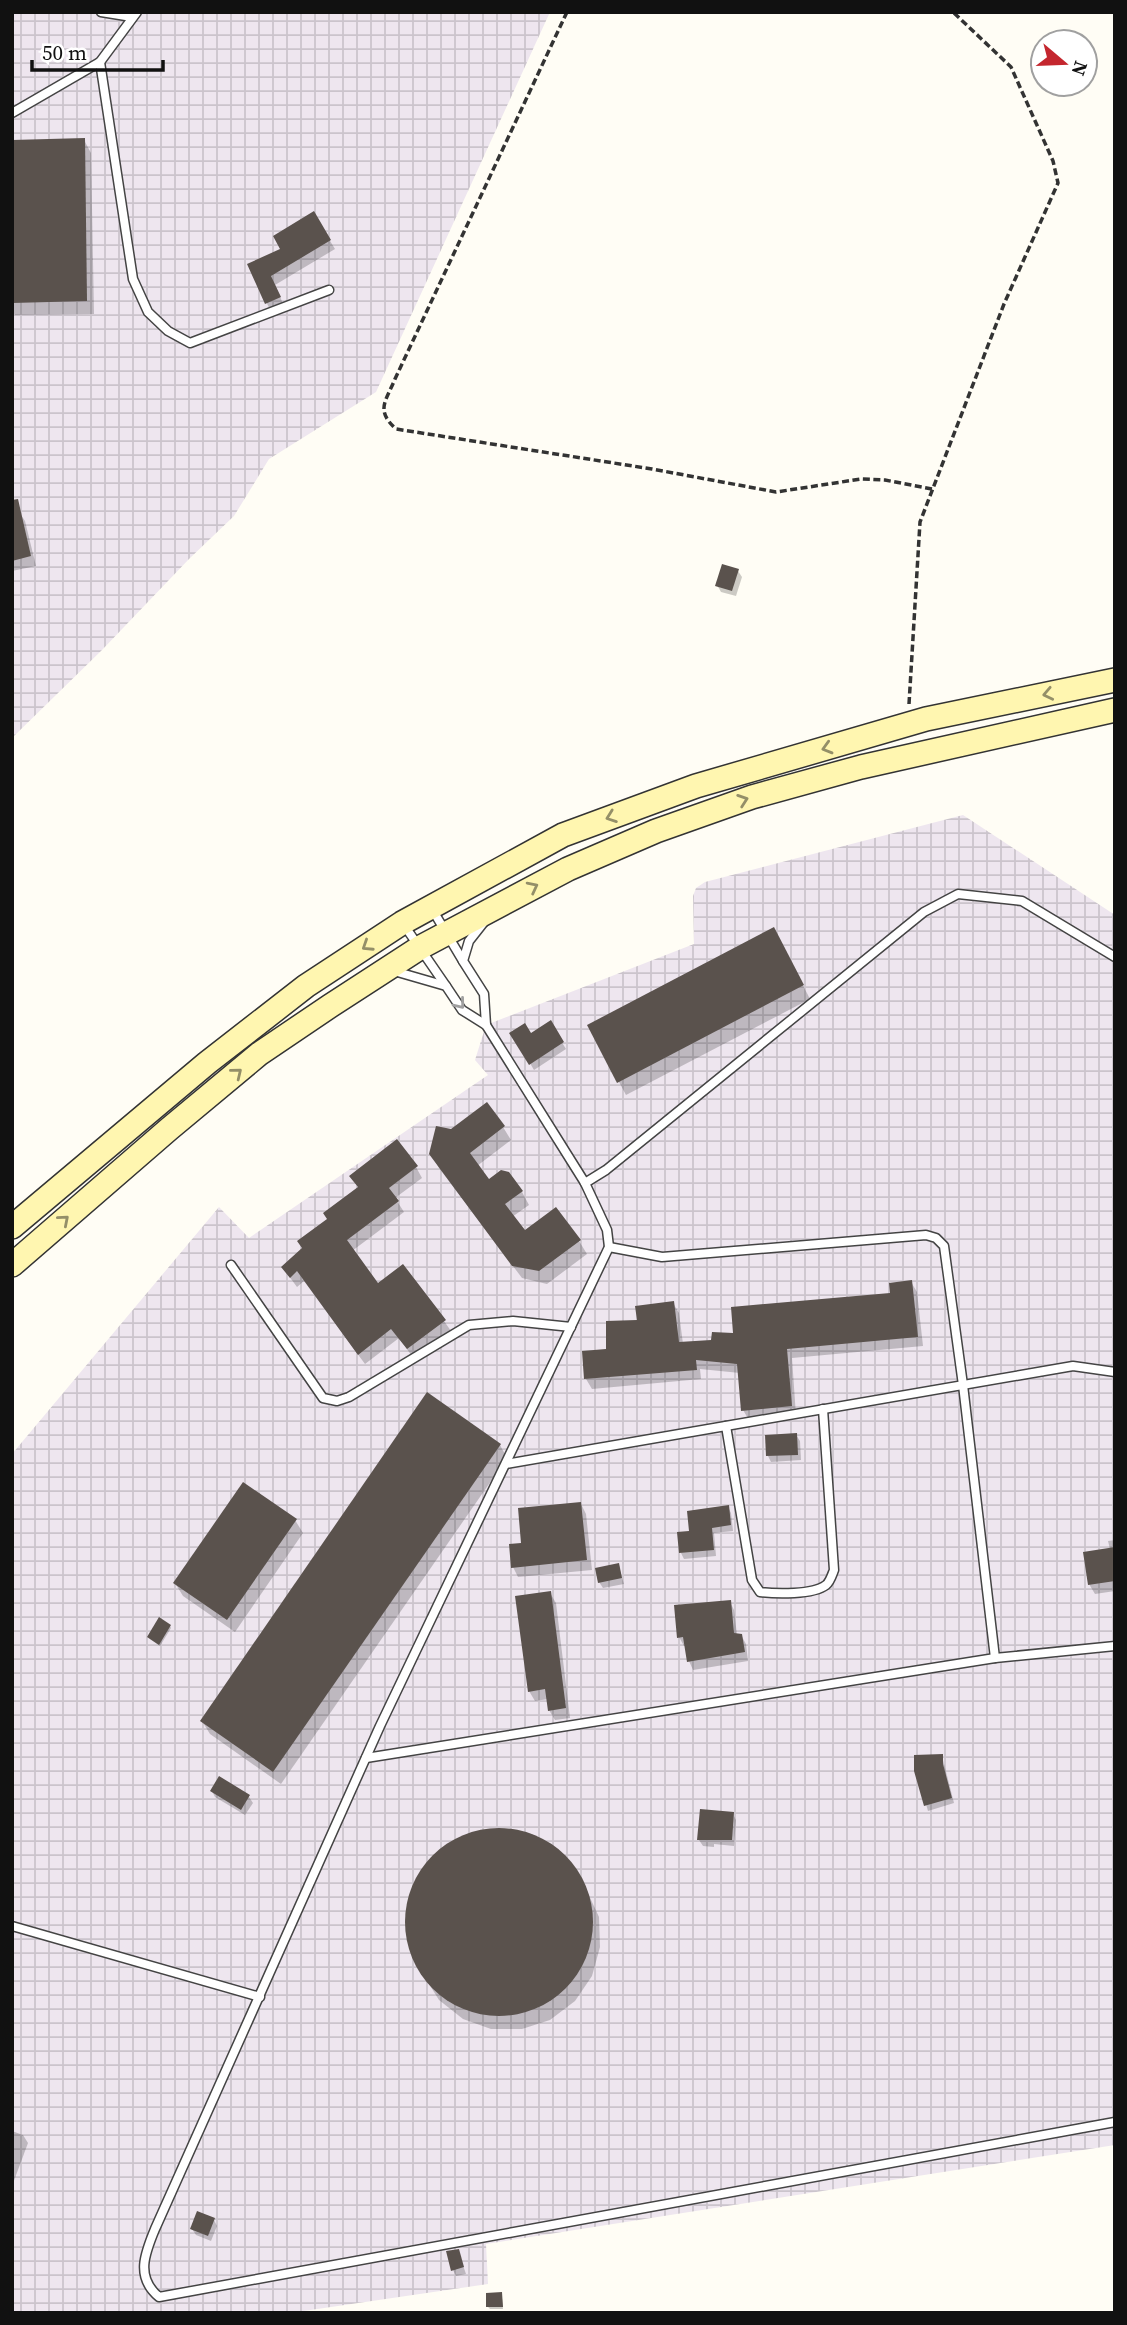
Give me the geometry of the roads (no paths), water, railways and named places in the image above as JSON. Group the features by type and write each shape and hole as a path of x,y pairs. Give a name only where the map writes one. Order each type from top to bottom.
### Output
{"main road":[{"path":"1115,680 908,724 696,786 563,835 402,923 306,986 207,1063 12,1229 20,1258 259,1054 421,947 580,863 656,831 751,797 862,767 1115,710"}],"lane":[{"path":"101,12 135,15"},
{"path":"12,113 100,62 135,15"},
{"path":"100,62 133,279 148,312 168,331 190,343 329,290"},
{"path":"585,1183 606,1170 924,912 958,894 1022,901 1115,957"},
{"path":"463,961 469,941 482,923 505,901"},
{"path":"431,908 484,994 486,1025"},
{"path":"402,923 462,1010 486,1025 585,1183 607,1230 609,1247 366,1758 144,2255 150,2289 159,2297 1115,2122"},
{"path":"388,970 446,986"},
{"path":"609,1247 662,1257 926,1235 936,1238 944,1245 995,1658"},
{"path":"230,1265 323,1398 337,1401 349,1397 469,1325 513,1321 571,1327"},
{"path":"506,1464 1073,1366 1115,1372"},
{"path":"726,1426 752,1580 760,1592 816,1591 828,1584 834,1570 823,1409"},
{"path":"366,1758 995,1658 1115,1646"},
{"path":"12,1926 260,1997"}]}
